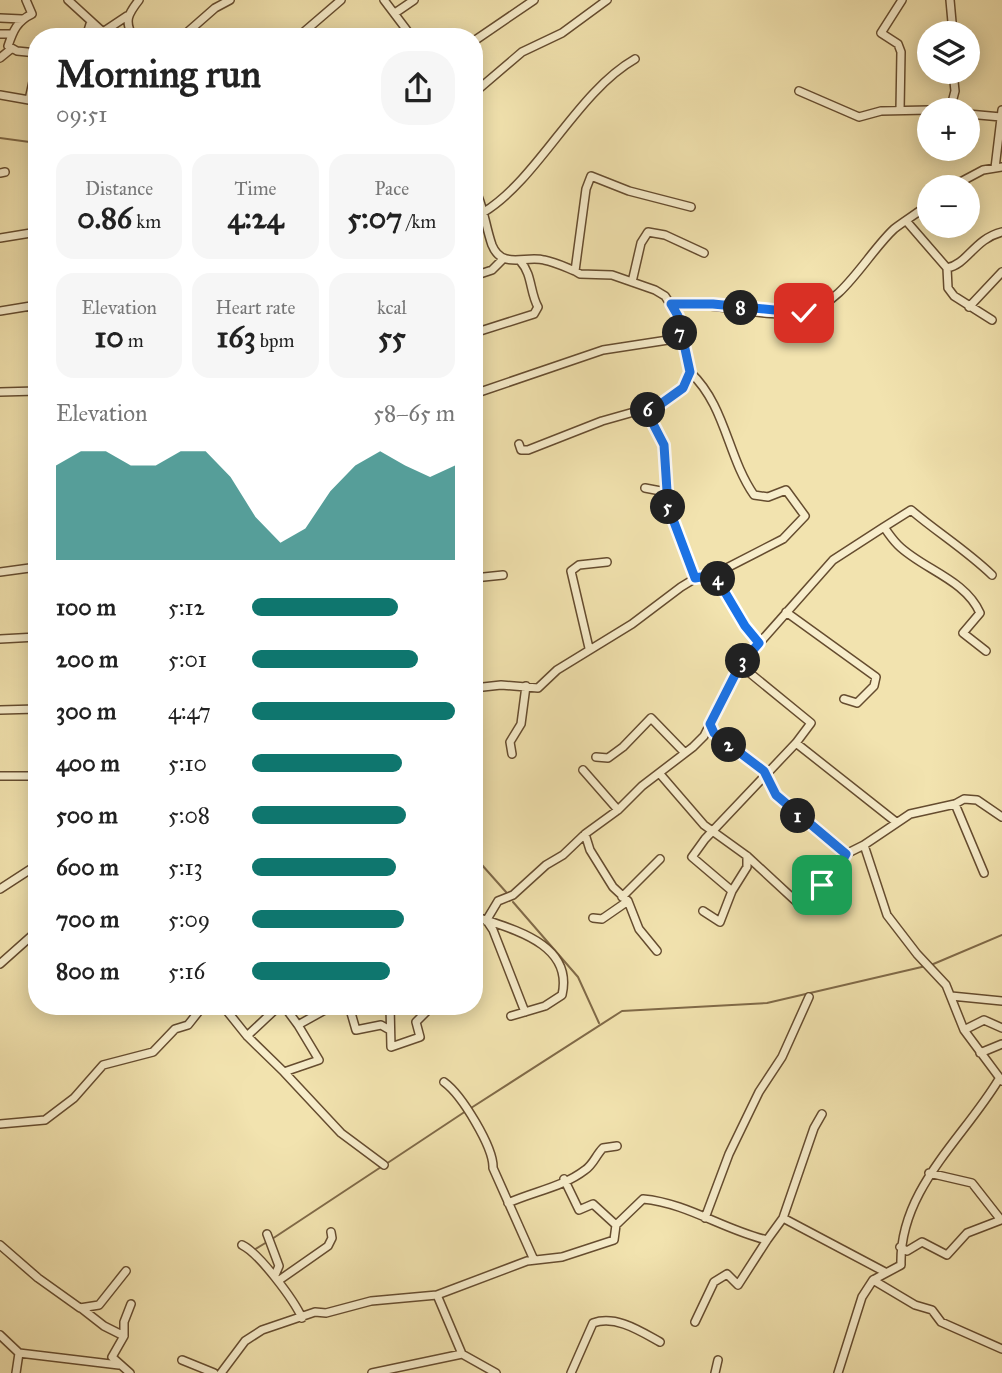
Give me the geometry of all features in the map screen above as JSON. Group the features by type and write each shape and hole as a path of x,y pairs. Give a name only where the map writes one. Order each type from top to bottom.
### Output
{"street":[{"path":"26,0 32,14 22,19 11,34 8,46 28,53"},
{"path":"68,0 97,28"},
{"path":"110,28 127,16 139,0"},
{"path":"192,28 215,8 230,0"},
{"path":"308,28 341,0"},
{"path":"384,0 406,28"},
{"path":"395,13 414,0"},
{"path":"483,35 534,0"},
{"path":"483,85 522,52 562,33 607,0"},
{"path":"900,110 901,52 898,44 881,33 902,0"},
{"path":"950,0 952,21"},
{"path":"127,16 128,28"},
{"path":"0,18 22,19"},
{"path":"89,28 91,21"},
{"path":"0,34 11,34"},
{"path":"0,58 11,49"},
{"path":"483,688 538,688 557,670 632,624 658,601 695,578 713,575 783,539 805,516 786,490 768,497 754,495 747,484 725,424 706,387 690,372 678,316 671,304 655,290 612,275 580,274 541,259 521,262 503,259 493,249 484,212 509,191 595,94 623,66 635,59"},
{"path":"799,91 859,117 872,112 917,110"},
{"path":"0,95 28,100"},
{"path":"973,175 998,167 1002,113 980,114"},
{"path":"575,271 586,189 591,176 629,191 691,207"},
{"path":"671,304 713,304 804,313 835,299 859,267 895,229 917,215"},
{"path":"908,223 947,268 948,288 969,307 992,320"},
{"path":"632,282 641,243 648,232 665,235 704,253"},
{"path":"947,268 957,266 978,242 1002,232"},
{"path":"0,238 28,233"},
{"path":"483,273 492,270 503,259"},
{"path":"483,330 534,314 538,307 532,297 528,269 521,262"},
{"path":"969,307 1002,272"},
{"path":"0,311 28,307"},
{"path":"483,391 603,350 681,338"},
{"path":"519,444 522,450 528,450 592,425 658,406 683,388 690,372"},
{"path":"0,392 28,391"},
{"path":"648,408 664,445 668,506 695,578"},
{"path":"645,488 666,492"},
{"path":"486,920 498,901 513,895 704,736 740,665 833,560 911,510 940,535 970,553 992,575"},
{"path":"884,527 899,546 960,588 976,604 980,613 963,633 986,651"},
{"path":"589,648 571,571 579,565 607,562"},
{"path":"0,572 28,568"},
{"path":"483,577 503,575"},
{"path":"713,575 759,643"},
{"path":"786,612 876,677 874,686 857,703 844,699"},
{"path":"0,639 28,637"},
{"path":"732,891 691,857 796,743 811,723 809,718 740,665"},
{"path":"512,754 510,742 521,724 526,686"},
{"path":"0,710 28,709"},
{"path":"596,757 608,758 650,718 685,753"},
{"path":"710,724 714,733 764,771 776,795 846,854"},
{"path":"796,743 896,822"},
{"path":"583,770 618,810"},
{"path":"660,774 691,812 747,856 800,905 840,865 846,854 864,845 896,822 926,809 955,804 964,799 976,800 1002,817"},
{"path":"0,776 28,776"},
{"path":"955,804 984,873"},
{"path":"585,834 590,850 625,899 639,929 657,951"},
{"path":"838,1373 862,1297 873,1280 901,1265 901,1247 911,1212 929,1172 959,1139 1001,1080 964,1030 946,985 917,954 887,915 864,845"},
{"path":"703,911 720,922 732,891 747,867 747,856"},
{"path":"593,918 602,919 625,899 660,859"},
{"path":"0,889 28,871"},
{"path":"483,919 541,941 562,970 562,996 545,1006 511,1016"},
{"path":"486,920 494,930 525,1012"},
{"path":"2,959 28,938"},
{"path":"951,996 1002,1001"},
{"path":"705,1218 729,1154 759,1092 782,1057 809,997"},
{"path":"0,1124 45,1120 74,1098 103,1065 153,1052 176,1029 188,1025 195,1015"},
{"path":"230,1015 247,1036 341,1133 384,1165"},
{"path":"247,1036 271,1015"},
{"path":"284,1072 293,1072 320,1060 289,1015"},
{"path":"298,1025 316,1015"},
{"path":"352,1015 356,1030 381,1025 388,1029"},
{"path":"389,1015 391,1047 420,1037 416,1022 424,1015"},
{"path":"964,1030 984,1020 1002,1028"},
{"path":"980,1053 1002,1044"},
{"path":"444,1082 458,1095 494,1154 493,1168 534,1260"},
{"path":"695,1322 713,1282 727,1274 738,1285 783,1218 814,1128 822,1114"},
{"path":"508,1203 536,1195 564,1179 570,1179 586,1170 603,1148 618,1146"},
{"path":"901,1247 907,1251 922,1242 947,1255 967,1233 1001,1221 972,1183 929,1172"},
{"path":"564,1179 579,1210 593,1203 616,1225"},
{"path":"221,1373 251,1337 262,1330 370,1301 437,1295 534,1260 562,1257 614,1240 616,1225 643,1199 669,1202 742,1234 767,1240"},
{"path":"783,1218 885,1272"},
{"path":"276,1278 328,1246 332,1238 331,1232"},
{"path":"267,1234 279,1266 276,1278"},
{"path":"0,1245 104,1326 124,1336"},
{"path":"242,1245 276,1278 302,1318"},
{"path":"0,1258 10,1254"},
{"path":"80,1308 99,1305 126,1271"},
{"path":"873,1280 915,1306 932,1310 941,1322 1002,1349"},
{"path":"437,1295 462,1354 496,1373"},
{"path":"130,1373 112,1357 124,1336 124,1322 131,1304"},
{"path":"571,1373 593,1323 598,1321 625,1323 660,1342"},
{"path":"0,1335 19,1353 120,1365"},
{"path":"16,1373 19,1353"},
{"path":"372,1373 462,1354"},
{"path":"182,1360 214,1373"},
{"path":"715,1373 718,1360"},
{"path":"96,1373 99,1363"}],"waterway":[{"path":"0,138 28,142"},
{"path":"483,866 506,892"},
{"path":"513,902 578,977 599,1023"},
{"path":"931,965 1002,935"},
{"path":"471,1108 622,1011 767,1003 926,966"},
{"path":"386,1164 466,1111"},
{"path":"272,1239 381,1167"},
{"path":"254,1250 267,1242"}],"route":[{"path":"804,313 750,310 713,304 671,304 678,316 690,372 683,388 658,406 648,408 648,414 664,445 668,506 695,578 713,575 716,577 729,594 745,626 759,643 740,665 718,703 710,724 714,733 764,771 776,795 808,825 846,854 822,885"}]}
